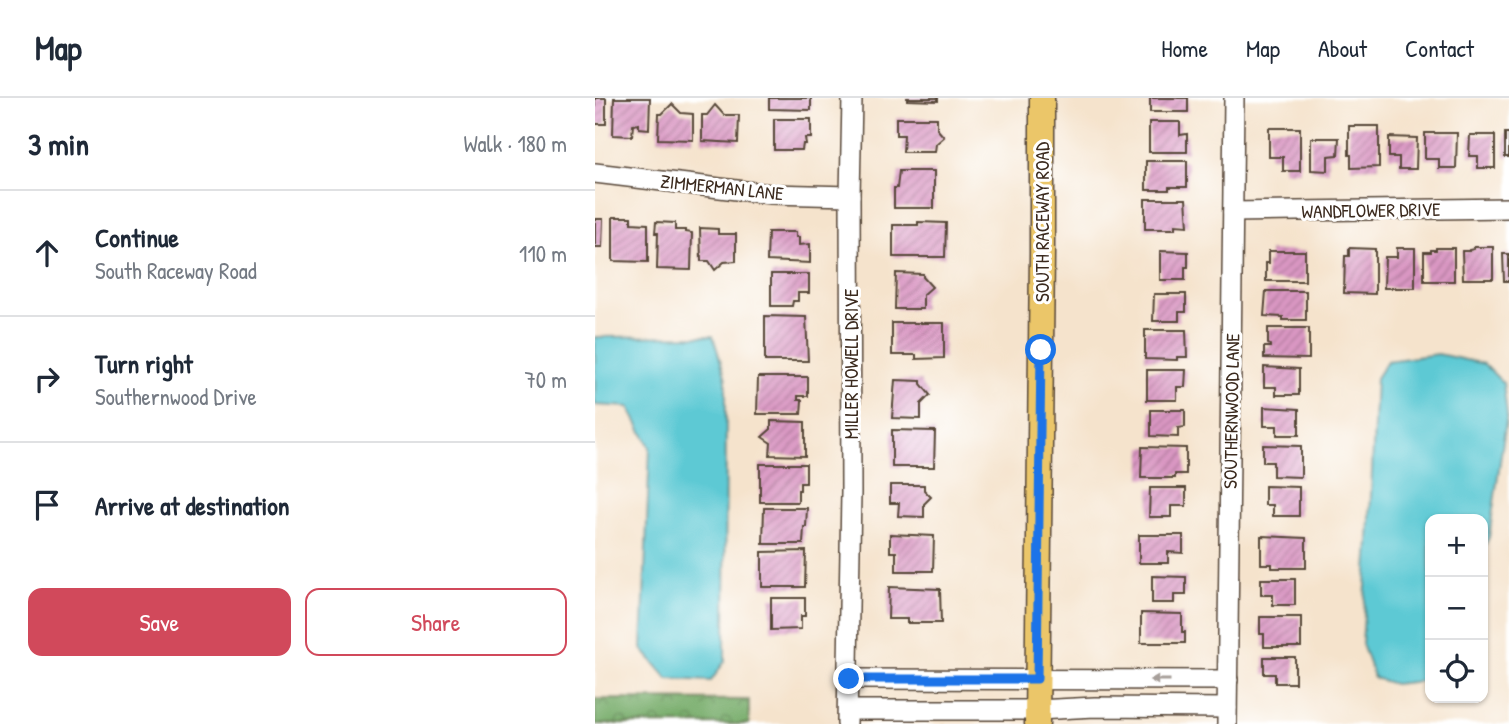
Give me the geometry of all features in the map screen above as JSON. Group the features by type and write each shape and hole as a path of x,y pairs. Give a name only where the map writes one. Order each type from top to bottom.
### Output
{"main road":[{"name":"SOUTH RACEWAY ROAD","path":"1037,717 1042,98"}],"street":[{"name":"MILLER HOWELL DRIVE","path":"848,717 852,98"},
{"name":"SOUTHERNWOOD LANE","path":"1227,716 1234,98"},
{"name":"ZIMMERMAN LANE","path":"595,173 770,194 850,195"},
{"name":"WANDFLOWER DRIVE","path":"1233,212 1509,208"},
{"path":"849,679 1228,680"},
{"path":"848,717 1037,717 1095,707 1227,716"}],"green space":[{"path":"595,699 749,700 749,724 595,724"}],"water":[{"path":"713,336 726,379 725,661 711,681 668,679 642,649 650,447 629,407 595,405 595,337"},
{"path":"1438,354 1484,364 1503,383 1507,414 1488,539 1488,514 1425,514 1425,681 1394,684 1374,678 1362,644 1376,378 1387,361"}],"building":[{"path":"595,98 606,98 606,124 595,124"},
{"path":"614,98 650,98 649,129 639,128 639,124 633,125 632,136 613,135"},
{"path":"769,98 811,98 811,110 769,109"},
{"path":"938,98 938,101 907,100"},
{"path":"1150,98 1188,98 1188,112 1150,112"},
{"path":"672,104 681,113 693,114 693,140 658,139 659,114"},
{"path":"715,105 724,115 739,115 738,143 702,141 702,115 707,115"},
{"path":"896,118 937,118 937,129 944,137 936,144 935,152 903,152 904,135 896,135"},
{"path":"774,119 811,119 811,138 805,138 806,144 803,144 802,150 774,150"},
{"path":"1149,122 1180,122 1180,135 1187,134 1187,152 1149,152"},
{"path":"1349,126 1379,126 1379,167 1351,168"},
{"path":"1269,128 1300,128 1300,171 1283,171 1283,157 1269,157"},
{"path":"1425,133 1457,133 1456,168 1439,168 1439,159 1425,159"},
{"path":"1505,133 1509,133 1509,157 1505,157"},
{"path":"1470,135 1495,135 1495,168 1478,168 1478,156 1469,156"},
{"path":"1389,137 1417,138 1416,169 1399,169 1399,157 1389,157"},
{"path":"1311,138 1339,138 1338,155 1328,156 1328,171 1311,170"},
{"path":"1146,161 1187,161 1187,187 1146,190"},
{"path":"899,171 934,171 934,208 894,208 894,188 897,188"},
{"path":"1145,199 1186,199 1188,226 1145,229"},
{"path":"613,217 631,217 631,223 648,224 648,262 613,261"},
{"path":"595,219 603,219 602,247 595,247"},
{"path":"656,222 675,223 675,230 692,233 691,270 657,269"},
{"path":"918,222 946,223 945,257 893,257 893,225 918,225"},
{"path":"700,228 718,229 718,234 736,234 736,261 724,262 715,270 709,261 701,261"},
{"path":"768,232 796,232 799,245 810,244 810,263 767,261"},
{"path":"1474,247 1493,247 1493,279 1463,279 1462,251 1469,251"},
{"path":"1349,248 1375,249 1375,294 1344,293 1345,256 1349,256"},
{"path":"1397,248 1415,248 1415,288 1384,288 1385,257 1397,257"},
{"path":"1436,248 1454,248 1454,281 1424,281 1424,252 1431,252"},
{"path":"1160,251 1188,252 1185,280 1160,280"},
{"path":"1269,251 1305,251 1305,281 1266,281"},
{"path":"1503,254 1509,254 1509,281 1504,281"},
{"path":"896,273 923,274 932,287 923,295 923,309 895,309"},
{"path":"771,274 809,274 809,293 798,293 798,301 793,301 792,306 771,306"},
{"path":"1266,291 1306,291 1306,320 1283,320 1283,317 1264,316"},
{"path":"1154,294 1186,294 1186,312 1179,312 1179,321 1153,321"},
{"path":"765,316 806,317 808,361 765,361"},
{"path":"892,323 944,323 944,358 916,359 916,355 892,355"},
{"path":"1268,328 1309,328 1309,359 1264,358 1264,347 1270,347"},
{"path":"1145,330 1186,330 1187,357 1177,357 1177,360 1145,359"},
{"path":"1264,367 1299,369 1299,395 1276,395 1276,387 1264,387"},
{"path":"1147,370 1186,370 1185,387 1177,387 1177,400 1147,400"},
{"path":"758,377 808,377 808,396 798,396 798,400 802,400 801,414 757,414"},
{"path":"895,380 921,381 930,395 921,404 921,419 892,418"},
{"path":"1264,407 1299,409 1299,435 1277,435 1277,426 1264,426"},
{"path":"1151,410 1185,410 1185,427 1178,428 1178,437 1151,436"},
{"path":"771,421 805,422 805,456 770,455 771,443 762,437 771,429"},
{"path":"892,430 935,431 934,467 892,467"},
{"path":"1263,445 1301,446 1301,477 1273,476 1273,462 1263,462"},
{"path":"1142,447 1186,448 1186,474 1175,474 1175,478 1141,478"},
{"path":"760,464 806,464 806,483 800,483 798,502 760,502"},
{"path":"890,485 924,485 924,490 931,497 924,504 924,517 898,516 899,503 890,503"},
{"path":"1265,486 1299,487 1299,516 1273,516 1273,505 1265,505"},
{"path":"1150,488 1186,488 1186,506 1171,506 1171,517 1149,517"},
{"path":"764,508 807,508 803,544 763,544"},
{"path":"890,534 934,536 933,571 896,571 896,552 890,552"},
{"path":"1139,535 1183,535 1183,553 1168,552 1168,563 1139,563"},
{"path":"1261,536 1306,538 1306,568 1272,568 1272,564 1261,564"},
{"path":"806,551 805,587 762,587 762,552"},
{"path":"1152,576 1186,577 1186,595 1174,595 1174,603 1152,603"},
{"path":"1261,579 1295,579 1295,605 1273,605 1273,595 1261,595"},
{"path":"889,587 940,589 941,623 907,623 907,619 888,619"},
{"path":"771,598 805,598 805,616 801,616 801,629 771,630"},
{"path":"1141,613 1182,614 1185,643 1141,643"},
{"path":"1260,617 1301,617 1301,647 1264,647 1264,634 1260,634"},
{"path":"1264,657 1295,657 1295,683 1275,683 1275,674 1264,674"}],"route":[{"path":"849,679 1037,679 1041,350"}]}
